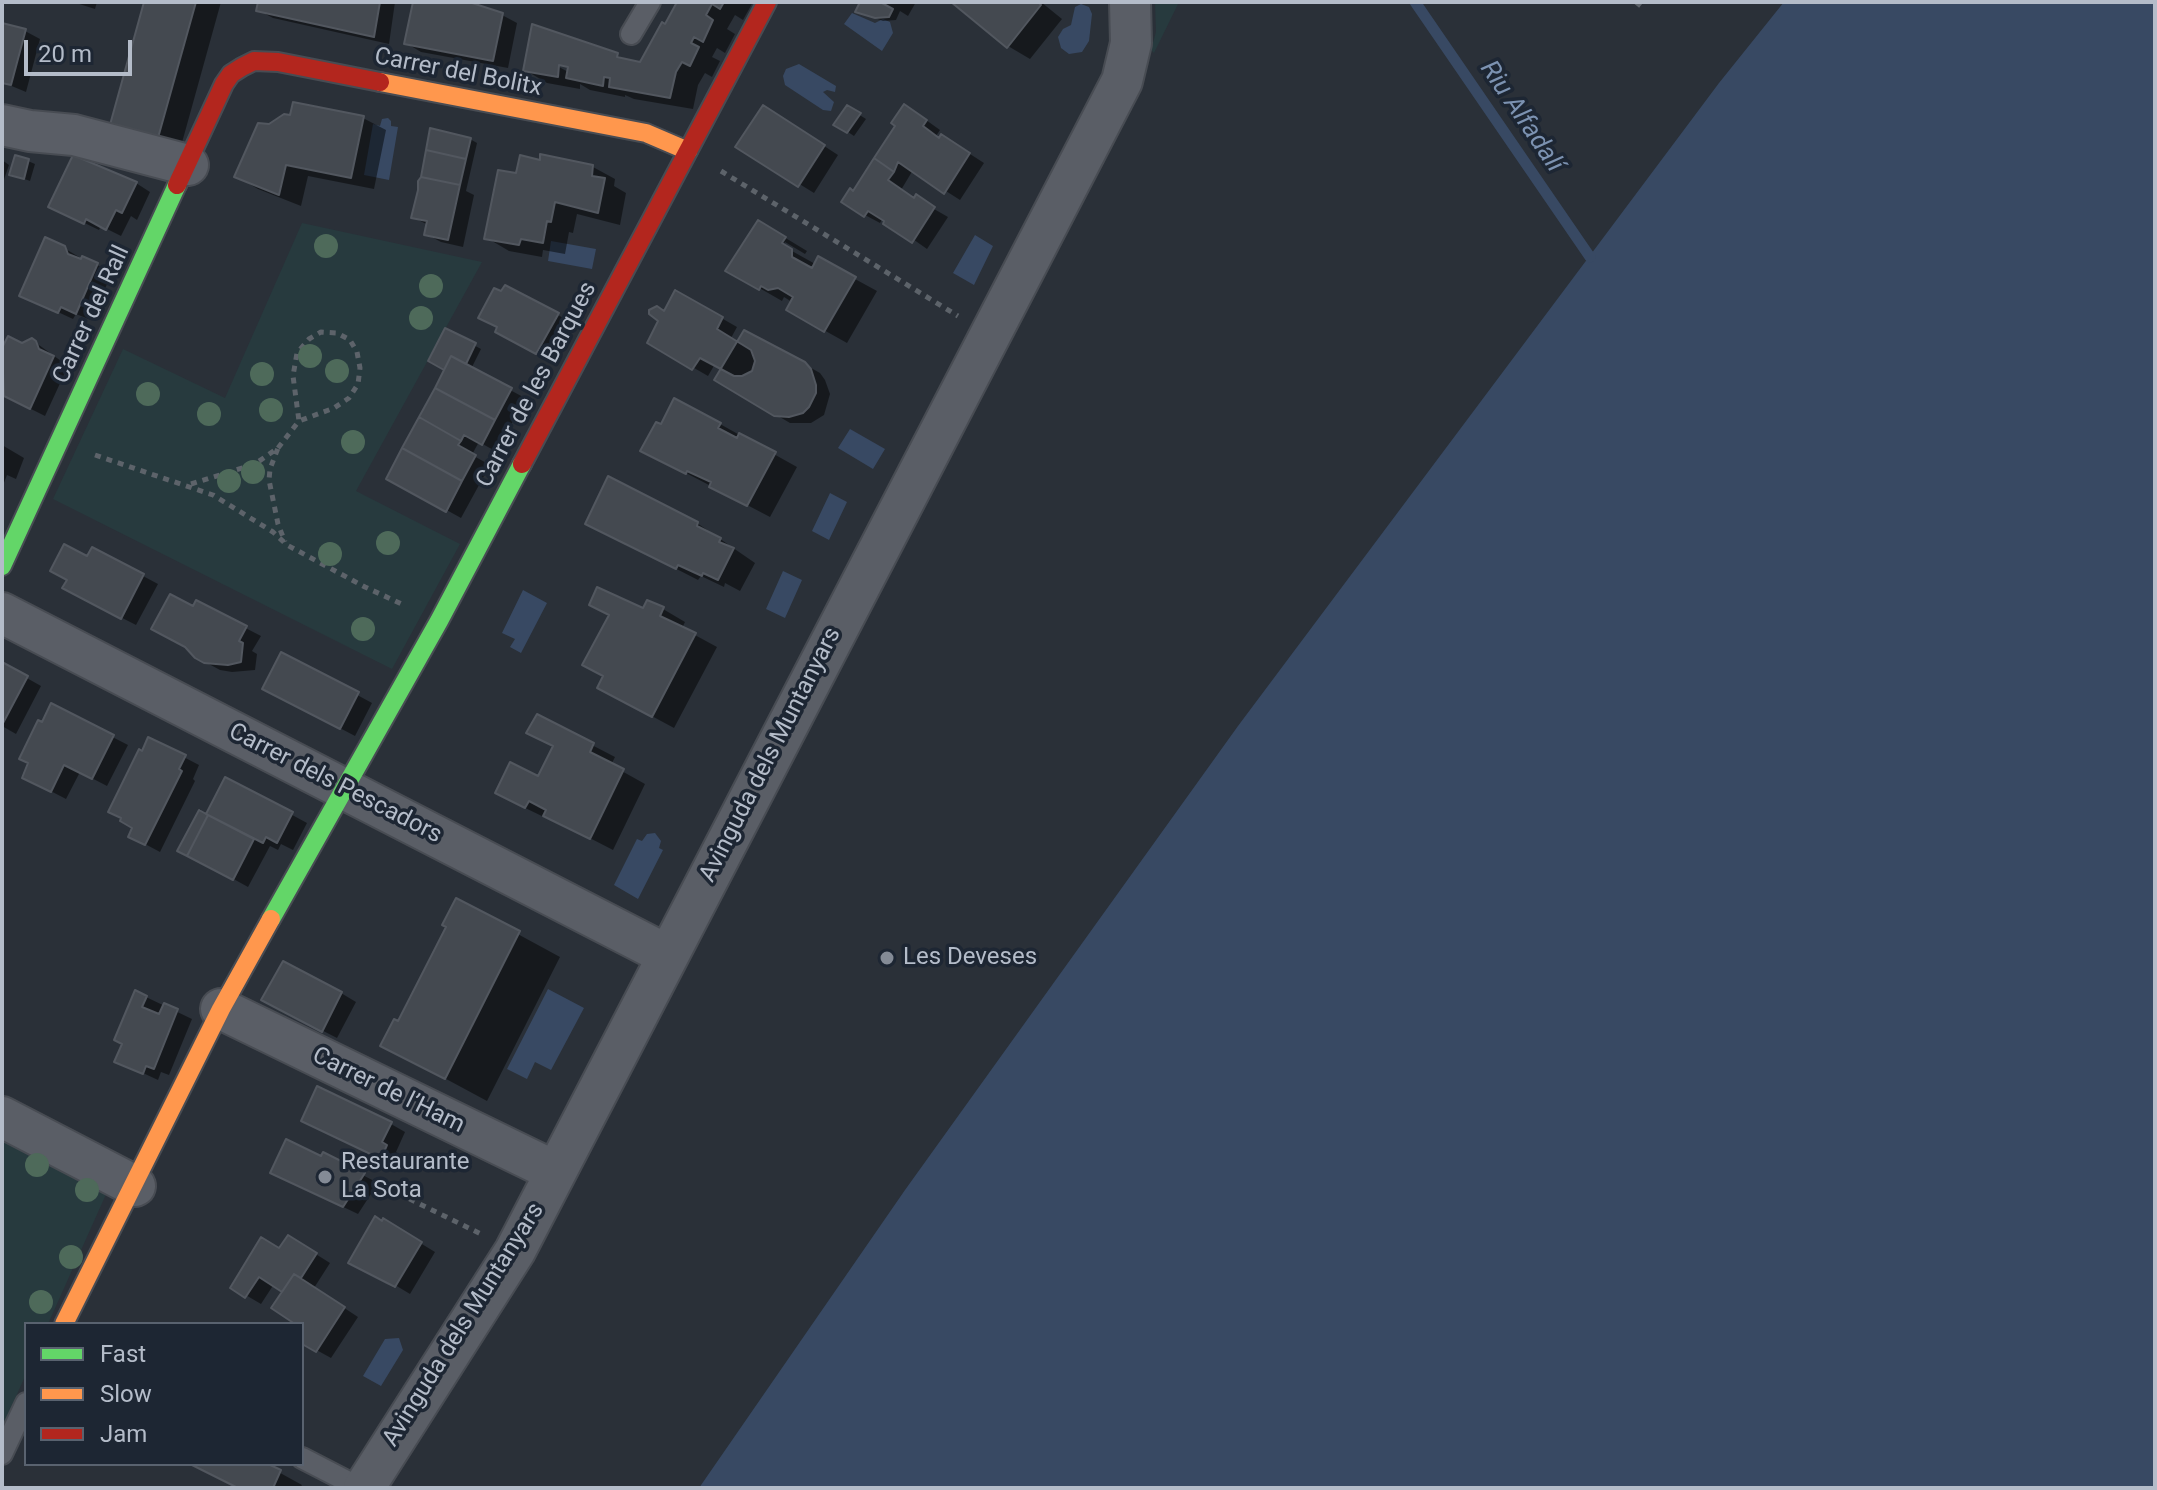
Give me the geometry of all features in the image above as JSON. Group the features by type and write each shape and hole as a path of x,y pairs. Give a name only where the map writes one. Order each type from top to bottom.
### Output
{"street":[{"name":"Carrer de les Barques","path":"345,789 439,621 767,2"},
{"name":"Avinguda dels Muntanyars","path":"362,1488 515,1251 1122,81 1131,43 1130,2"},
{"name":"Carrer del Bolitx","path":"224,84 231,74 254,61 278,62 646,133 688,151"},
{"name":"Carrer del Rall","path":"2,566 224,84"},
{"path":"2,125 74,135 188,165"},
{"name":"Carrer dels Pescadors","path":"2,613 667,955"},
{"path":"65,1322 221,1009 345,789"},
{"name":"Carrer de l’Ham","path":"221,1009 556,1172"},
{"path":"2,1117 135,1186"}],"lane":[{"path":"631,34 650,2"},
{"path":"2,1454 24,1407"},
{"path":"304,1459 362,1488"}],"path":[{"path":"688,151 990,335"},
{"path":"287,545 275,515 270,469 278,448 299,421 334,408 349,398 358,384 360,368 357,352 350,340 337,333 321,332 309,339 297,353 293,376 299,421"},
{"path":"60,443 190,485 235,507 287,545 365,587 439,621"},
{"path":"190,485 255,464 278,448"},
{"path":"377,1183 515,1251"}],"green space":[{"path":"1155,2 1179,2 1154,53 1151,50 1156,32"},
{"path":"302,223 482,262 356,491 460,544 392,669 53,499 123,349 225,398"},
{"path":"2,1133 107,1192 49,1322 24,1322 24,1378 2,1428"}],"water":[{"path":"1784,2 2155,2 2155,1488 699,1488 905,1190 1238,726 1719,83"},
{"path":"1081,4 1089,7 1092,14 1089,41 1082,52 1069,54 1061,48 1058,37 1063,29 1071,25 1075,7"},
{"path":"852,13 875,23 883,19 890,22 893,33 882,51 844,24"},
{"path":"799,64 836,86 835,92 823,92 834,102 831,111 823,110 785,85 783,76 786,69"},
{"path":"388,118 391,126 398,127 389,180 364,175 373,124 380,126 382,119"},
{"path":"975,235 993,246 974,285 953,273"},
{"path":"551,241 596,249 592,269 548,261"},
{"path":"850,429 885,449 873,469 838,448"},
{"path":"830,493 847,502 829,540 812,531"},
{"path":"783,571 802,580 785,618 766,609"},
{"path":"523,590 547,603 521,653 510,647 515,639 502,633"},
{"path":"655,833 661,841 659,848 663,850 638,899 614,885 637,839 642,841 647,834"},
{"path":"548,989 584,1008 551,1070 535,1062 527,1079 507,1069"},
{"path":"399,1338 403,1350 381,1386 363,1376 385,1339"}],"building":[{"path":"144,2 196,2 156,145 108,132"},
{"path":"258,2 380,2 374,37 256,11"},
{"path":"413,2 469,2 503,13 493,61 404,44"},
{"path":"677,2 724,2 720,9 712,4 706,15 713,20 703,42 694,37 691,43 699,47 690,66 682,62 676,72 670,98 609,87 610,78 604,77 603,86 566,78 568,67 559,65 558,77 523,71 532,24 618,53 617,57 640,62"},
{"path":"860,2 880,2 893,9 889,17 875,18 855,12"},
{"path":"951,2 1038,2 1041,5 1007,48"},
{"path":"2,23 26,29 11,85 2,83"},
{"path":"293,102 364,116 351,178 286,165 279,195 234,177 258,123 269,124 284,114 290,115"},
{"path":"904,104 927,120 923,126 939,138 941,134 970,153 944,194 898,162 894,172 874,158 895,126 891,123"},
{"path":"763,105 825,145 798,187 735,147"},
{"path":"847,105 861,113 847,133 833,125"},
{"path":"430,128 471,138 466,159 426,150"},
{"path":"426,150 466,159 460,185 421,177"},
{"path":"540,154 593,165 592,176 605,178 598,213 555,202 543,243 521,239 519,245 484,239 498,170 516,173 520,155 540,160"},
{"path":"15,155 29,159 24,179 9,175"},
{"path":"73,155 137,182 122,213 116,210 106,230 86,219 84,224 48,207"},
{"path":"874,158 894,172 888,180 914,198 916,194 935,207 912,243 868,211 864,217 841,202 850,188 853,191"},
{"path":"421,177 460,185 448,240 424,235 427,221 411,218"},
{"path":"758,220 786,237 782,243 792,249 792,257 812,268 818,256 856,277 824,332 786,310 793,297 778,288 768,290 761,286 759,290 725,271"},
{"path":"45,237 65,246 68,254 98,263 76,314 61,307 58,313 19,296"},
{"path":"505,285 559,313 536,354 495,332 497,327 478,318 494,288 501,291"},
{"path":"675,290 723,317 717,329 751,350 755,361 752,371 734,376 700,358 692,370 647,343 658,321 649,314 649,310 657,306 664,311"},
{"path":"445,328 476,343 466,364 451,356 444,370 428,361"},
{"path":"744,330 805,362 811,369 816,393 803,413 789,417 774,416 714,380"},
{"path":"8,336 22,343 32,338 39,349 54,356 30,409 4,396 2,348"},
{"path":"451,356 512,388 495,420 435,388"},
{"path":"435,388 495,420 482,445 464,435 461,441 419,417"},
{"path":"674,398 721,423 718,428 737,438 739,433 776,452 747,506 709,487 711,482 687,471 686,474 640,451 656,422 661,424"},
{"path":"419,417 461,441 458,445 476,455 462,481 402,448"},
{"path":"402,448 462,481 446,512 386,479"},
{"path":"608,476 698,522 697,526 721,538 719,542 734,548 718,580 678,565 676,569 585,524"},
{"path":"64,544 87,556 92,547 144,574 121,619 62,588 67,580 50,571"},
{"path":"597,587 643,608 647,600 664,607 660,616 696,633 652,717 597,688 603,676 582,665 609,615 589,605"},
{"path":"170,594 193,606 196,600 247,626 239,641 243,643 241,662 228,665 204,663 185,647 151,629"},
{"path":"281,652 359,692 340,729 262,689"},
{"path":"2,662 28,676 2,725"},
{"path":"51,703 114,735 92,779 64,765 51,792 22,778 28,763 19,759 38,720 42,722"},
{"path":"537,714 594,743 590,752 624,769 590,839 543,816 546,810 529,801 525,808 495,793 510,762 538,776 553,746 526,733"},
{"path":"148,737 186,755 179,769 182,771 145,845 128,837 132,828 108,812"},
{"path":"225,777 293,812 277,843 266,837 263,843 206,814"},
{"path":"199,810 208,815 187,856 177,851"},
{"path":"208,815 254,839 233,880 187,856"},
{"path":"456,898 520,931 445,1079 380,1046 394,1019 398,1021 446,927 442,925"},
{"path":"283,961 342,992 322,1032 261,1000"},
{"path":"135,990 147,996 142,1007 159,1014 164,1003 178,1009 154,1069 146,1066 143,1074 114,1062 122,1044 114,1040"},
{"path":"317,1086 392,1122 382,1142 387,1145 381,1159 301,1121"},
{"path":"286,1139 321,1156 323,1152 365,1173 343,1207 270,1173"},
{"path":"375,1216 422,1242 395,1287 348,1263"},
{"path":"288,1235 317,1253 301,1278 294,1274 282,1292 259,1277 245,1298 230,1288 261,1237 279,1248"},
{"path":"294,1274 345,1307 316,1352 304,1345 304,1322 292,1322 271,1308"},
{"path":"194,1466 272,1466 281,1470 273,1488 238,1488"}],"waterway":[{"name":"Riu Alfadalí","path":"1415,2 1590,257"}],"traffic: fast":[{"path":"2,566 177,185"},
{"path":"271,919 439,621 522,464"}],"traffic: slow":[{"path":"380,82 646,133 688,151"},
{"path":"65,1322 221,1009 271,919"}],"traffic: jam":[{"path":"522,464 767,2"},
{"path":"177,185 224,84 231,74 242,67 254,61 278,62 380,82"}],"place":[{"name":"Les Deveses","path":"887,958"},
{"name":"Restaurante La Sota","path":"325,1177"}]}
